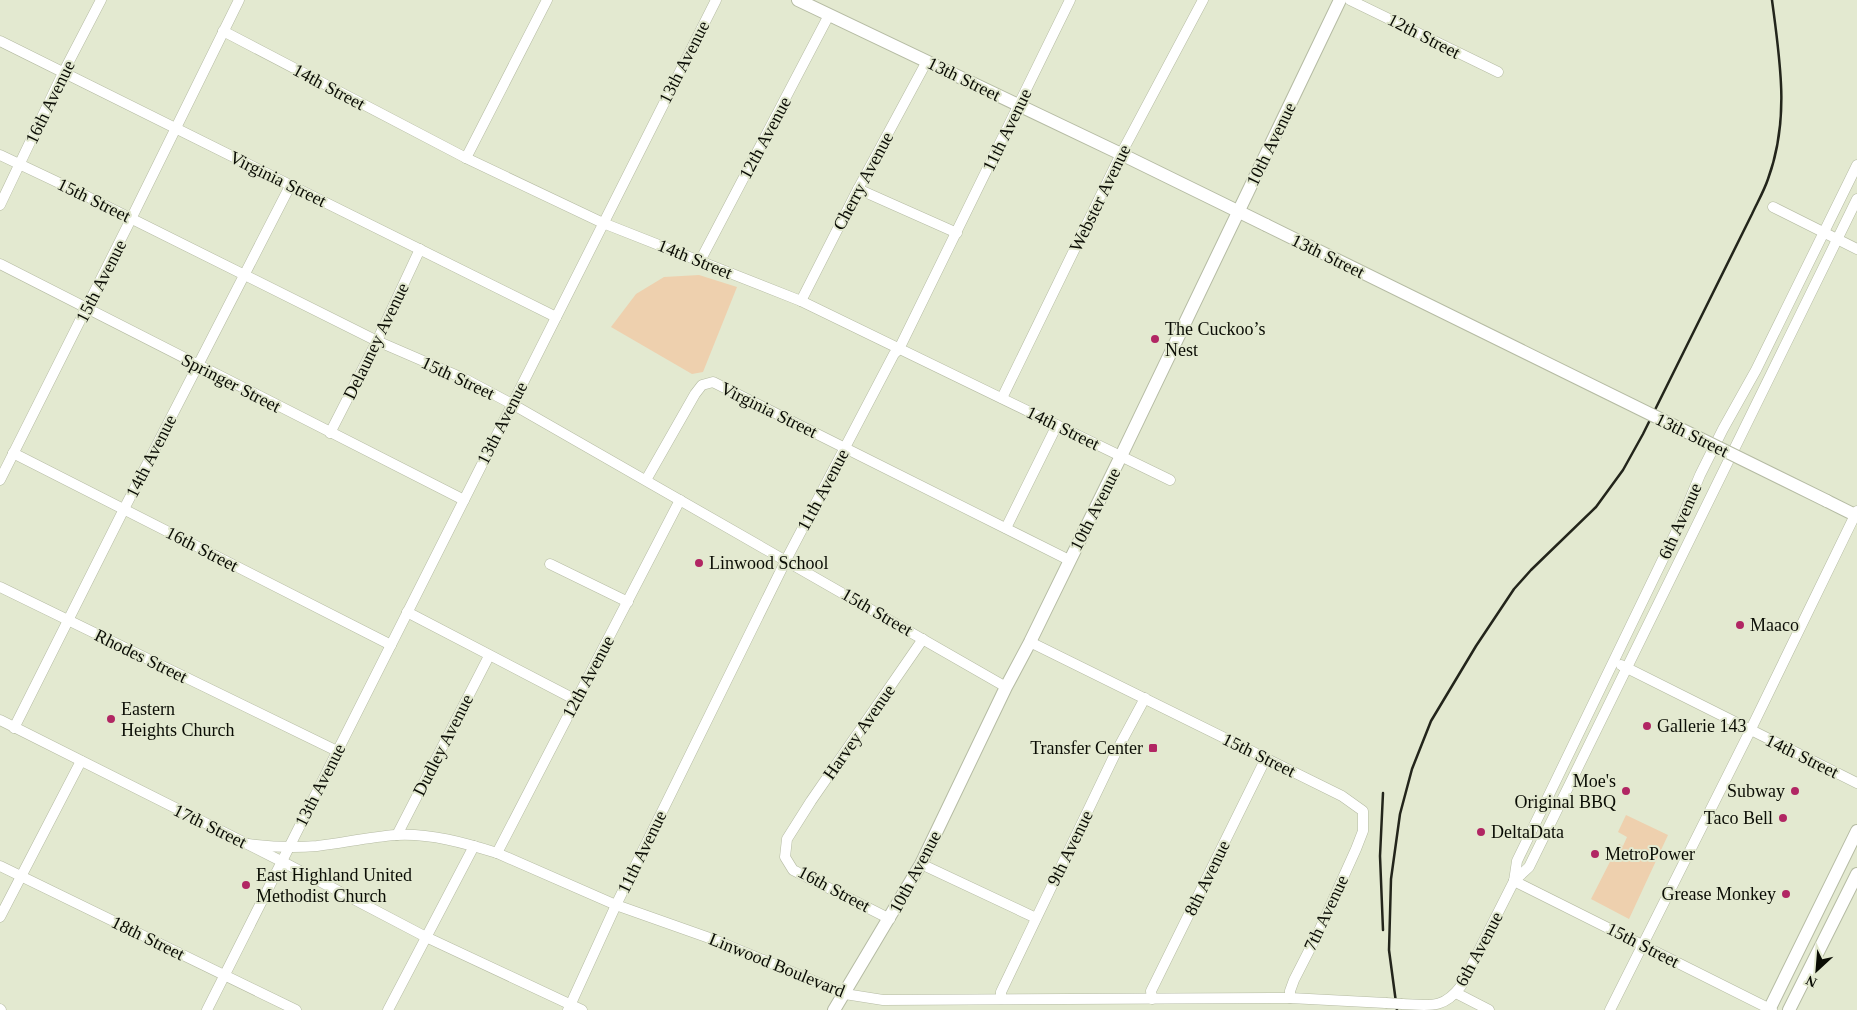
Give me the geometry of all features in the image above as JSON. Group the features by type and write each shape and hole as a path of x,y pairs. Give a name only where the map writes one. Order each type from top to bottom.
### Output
{"main road":[{"name":"13th Street","path":"798,0 1239,211 1266,226 1856,514"},
{"name":"10th Avenue","path":"834,1010 890,919 921,864 1121,456 1340,0"},
{"path":"1770,1010 1857,830"},
{"path":"1789,1010 1857,874"}],"street":[{"name":"16th Avenue","path":"0,205 63,73 101,0"},
{"name":"15th Avenue","path":"0,480 132,219 239,0"},
{"path":"466,158 546,0"},
{"name":"13th Avenue","path":"207,1010 716,0"},
{"name":"11th Avenue","path":"569,1007 616,905 786,560 894,354 900,349 1070,0"},
{"name":"Webster Avenue","path":"1002,398 1121,154 1203,0"},
{"name":"12th Street","path":"1350,0 1498,72"},
{"name":"12th Avenue","path":"700,261 830,15"},
{"name":"14th Street","path":"223,31 466,158 603,223 801,301 1170,480"},
{"name":"Virginia Street","path":"0,41 556,317"},
{"name":"Cherry Avenue","path":"801,301 858,189 927,61"},
{"name":"15th Street","path":"0,155 377,341 465,379 646,480 1006,688"},
{"name":"6th Avenue","path":"1434,1005 1447,1001 1461,986 1514,881 1517,861 1614,662 1723,428 1756,370 1857,165"},
{"name":"14th Avenue","path":"14,728 290,186"},
{"path":"858,189 957,233"},
{"name":"6th Avenue","path":"1514,881 1529,867 1857,199"},
{"path":"1772,207 1857,249"},
{"name":"Delauney Avenue","path":"330,433 377,341 420,249"},
{"name":"Springer Street","path":"0,264 197,366 464,500"},
{"name":"Virginia Street","path":"646,480 696,394 702,385 708,382 721,386 1069,560"},
{"path":"1006,528 1057,425"},
{"name":"16th Street","path":"13,453 390,645"},
{"name":"12th Avenue","path":"497,853 680,500"},
{"path":"1610,1010 1856,514"},
{"path":"550,564 628,602"},
{"name":"Rhodes Street","path":"0,587 337,751"},
{"path":"407,612 576,700"},
{"name":"Harvey Avenue","path":"795,826 923,639"},
{"name":"15th Street","path":"1030,642 1342,796 1363,811 1363,828"},
{"name":"Dudley Avenue","path":"397,835 489,656"},
{"name":"14th Street","path":"1614,662 1857,783"},
{"name":"9th Avenue","path":"1001,999 1001,992 1036,918 1116,752 1145,698"},
{"name":"17th Street","path":"0,720 248,844 426,937 569,1007 582,1010"},
{"name":"8th Avenue","path":"1152,999 1154,985 1266,758"},
{"path":"0,918 81,761"},
{"name":"16th Street","path":"795,826 787,839 784,857 793,870 890,919"},
{"name":"7th Avenue","path":"1290,998 1290,991 1294,980 1334,898 1356,849 1363,828"},
{"name":"Linwood Boulevard","path":"288,847 315,846 397,835 424,836 474,846 497,853 616,905 715,940 845,994 883,1000 1290,998 1434,1005"},
{"name":"13th Avenue","path":"248,844 288,847"},
{"path":"388,1010 474,846"},
{"path":"921,864 1036,918"},
{"name":"18th Street","path":"0,866 296,1010"},
{"name":"15th Street","path":"1514,881 1770,1010"},
{"path":"1456,993 1489,1010"}],"shaded area":[{"path":"699,275 737,287 703,372 692,374 611,327 636,294 664,277"},
{"path":"1626,815 1668,835 1629,919 1591,899 1619,844 1623,846 1627,837 1618,832"}],"railway":[{"path":"1397,1010 1389,950 1391,879 1400,814 1412,769 1431,721 1476,646 1514,589 1596,507 1623,470 1643,434 1762,192 1775,157 1781,112 1780,68 1772,0"},
{"path":"1383,793 1380,856 1383,930"}],"place":[{"name":"The Cuckoo’s Nest","path":"1155,339"},
{"name":"Linwood School","path":"699,563"},
{"name":"Maaco","path":"1740,625"},
{"name":"Eastern Heights Church","path":"111,719"},
{"name":"Gallerie 143","path":"1647,726"},
{"name":"Transfer Center","path":"1153,748"},
{"name":"Moe's Original BBQ","path":"1626,791"},
{"name":"Subway","path":"1795,791"},
{"name":"Taco Bell","path":"1783,818"},
{"name":"DeltaData","path":"1481,832"},
{"name":"MetroPower","path":"1595,854"},
{"name":"East Highland United Methodist Church","path":"246,885"},
{"name":"Grease Monkey","path":"1786,894"}]}
